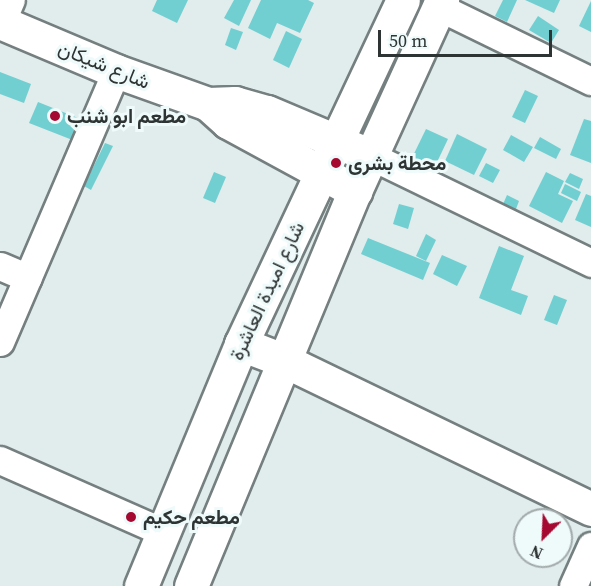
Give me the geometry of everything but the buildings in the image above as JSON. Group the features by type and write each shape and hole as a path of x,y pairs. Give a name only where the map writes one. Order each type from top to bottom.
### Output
{"main road":[{"name":"شارع امبدة العاشرة","path":"141,586 241,344 403,0"},
{"name":"شارع امبدة العاشرة","path":"191,586 355,190 440,4"},
{"name":"شارع شيكان","path":"4,15 116,71 208,105 228,123 355,190"},
{"name":"شارع شيكان","path":"208,105 235,103 267,112 370,156"},
{"path":"241,344 285,361 591,509"}],"street":[{"path":"440,4 591,81"},
{"path":"0,342 116,71"},
{"path":"370,156 591,263"},
{"path":"0,266 28,278"},
{"path":"0,460 164,532"},
{"path":"573,586 591,546"}],"place":[{"name":"مطعم ابو شنب","path":"55,116"},
{"name":"محطة بشرى","path":"336,163"},
{"name":"مطعم حكيم","path":"131,517"}]}
